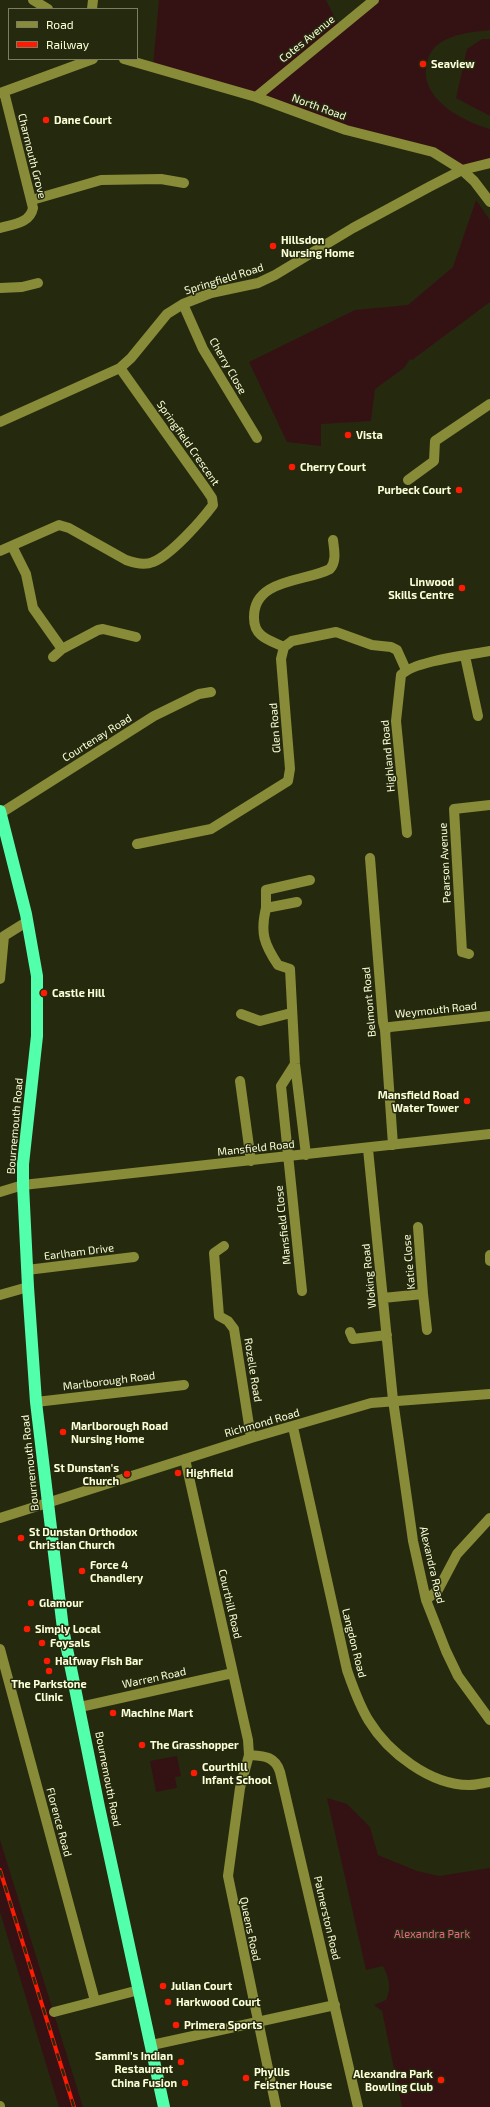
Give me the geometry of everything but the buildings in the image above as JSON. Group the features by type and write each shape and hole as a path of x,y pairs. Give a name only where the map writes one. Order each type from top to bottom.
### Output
{"highway":[{"name":"Bournemouth Road","path":"0,812 28,921 37,976 38,1006 35,1055 23,1164 27,1270 36,1402 47,1503 63,1629 164,2107"}],"street":[{"path":"33,0 46,8"},
{"name":"Cotes Avenue","path":"256,97 374,0"},
{"path":"2,93 90,60"},
{"name":"North Road","path":"127,60 256,97 346,130 433,152 462,170 474,181 490,202"},
{"name":"Charmouth Grove","path":"0,228 27,220 31,215 32,200 2,93"},
{"name":"Springfield Road","path":"0,422 120,368 131,358 167,314 183,304 211,293 258,283 275,276 353,228 462,170 490,163"},
{"path":"32,200 101,180 161,179 184,183"},
{"path":"0,288 22,287 38,283"},
{"name":"Cherry Close","path":"183,304 202,349 257,438"},
{"name":"Springfield Crescent","path":"0,551 59,525 69,528 126,560 134,563 147,564 164,555 187,535 213,505 212,498 206,489 120,368"},
{"path":"408,480 434,461 435,441 489,406"},
{"path":"333,540 334,565 329,575 277,584 265,593 256,606 254,615 257,632 263,638 284,647 292,641 336,632 372,645 390,647 397,650 406,670 418,665 490,651"},
{"path":"12,546 26,574 33,608 62,649"},
{"path":"53,657 62,649 98,630 103,629 136,637"},
{"name":"Glen Road","path":"137,844 211,829 288,781 290,770 281,659 284,647"},
{"path":"465,656 478,716"},
{"name":"Highland Road","path":"406,670 402,675 400,682 396,721 407,833"},
{"name":"Courtenay Road","path":"0,812 154,716 199,694 211,692"},
{"name":"Pearson Avenue","path":"462,954 451,808 490,805"},
{"name":"Belmont Road","path":"370,858 383,1022 385,1030 393,1145"},
{"path":"306,1155 295,1064 291,1013 290,969 278,965 264,938 263,923 266,908 266,890 310,880"},
{"path":"266,908 297,902"},
{"path":"0,980 4,936 28,921"},
{"path":"241,1014 260,1021 291,1013"},
{"name":"Weymouth Road","path":"385,1030 390,1027 490,1016"},
{"name":"Mansfield Close","path":"295,1064 281,1086 302,1291"},
{"path":"240,1080 251,1161"},
{"name":"Mansfield Road","path":"0,1192 24,1185 368,1149 490,1134"},
{"name":"Woking Road","path":"368,1149 393,1400"},
{"name":"Katie Close","path":"418,1227 427,1330"},
{"name":"Rozelle Road","path":"224,1246 214,1253 219,1316 228,1321 234,1329 251,1438"},
{"path":"490,1255 490,1261"},
{"name":"Earlham Drive","path":"27,1270 134,1257"},
{"path":"0,1295 28,1287"},
{"name":"Katie Close","path":"383,1298 424,1294"},
{"path":"350,1332 353,1339 387,1334"},
{"name":"Marlborough Road","path":"36,1402 184,1385"},
{"name":"Richmond Road","path":"0,1518 251,1438 371,1403 393,1400 490,1394"},
{"name":"Alexandra Road","path":"393,1400 406,1502 426,1600 458,1676 490,1720"},
{"name":"Langdon Road","path":"293,1427 347,1670 357,1698 369,1721 387,1744 408,1764 446,1780 467,1785 490,1782"},
{"name":"Courthill Road","path":"185,1459 233,1673 249,1755"},
{"path":"426,1600 438,1590 457,1554 490,1518"},
{"name":"Florence Road","path":"0,1649 95,2001"},
{"name":"Warren Road","path":"80,1707 233,1673"},
{"name":"Palmerston Road","path":"249,1755 269,1757 278,1766 358,2107"},
{"name":"Queens Road","path":"249,1755 240,1788 228,1876 276,2107"},
{"path":"54,2012 139,1990"},
{"path":"152,2045 335,2004"}],"green space":[{"path":"159,0 326,0 340,28 374,0 490,0 490,30 461,34 441,43 431,52 429,56 426,76 429,87 445,106 455,114 490,129 490,163 462,170 433,152 153,67"},
{"path":"482,39 490,39 490,116 456,98 467,49"},
{"path":"476,200 490,220 490,302 412,360 410,359 404,368 375,389 371,421 321,424 321,446 287,442 249,362 355,310 408,305 453,267"},
{"path":"177,1756 181,1776 175,1777 177,1788 156,1792 150,1761"},
{"name":"Alexandra Park","path":"327,1798 347,1804 370,1827 378,1855 417,1871 439,1876 490,1868 490,2107 402,2107 382,2011 374,2005 386,2000 389,1991 388,1979 383,1966 366,1970"},
{"path":"0,1840 83,2107 59,2107 0,1912"}],"railway":[{"path":"0,1870 74,2107"}],"place":[{"name":"Seaview","path":"423,64"},
{"name":"Dane Court","path":"46,120"},
{"name":"Hillsdon Nursing Home","path":"273,246"},
{"name":"Vista","path":"348,435"},
{"name":"Cherry Court","path":"292,467"},
{"name":"Purbeck Court","path":"459,490"},
{"name":"Linwood Skills Centre","path":"462,588"},
{"name":"Castle Hill","path":"44,993"},
{"name":"Mansfield Road Water Tower","path":"467,1101"},
{"name":"Marlborough Road Nursing Home","path":"63,1432"},
{"name":"Highfield","path":"178,1473"},
{"name":"St Dunstan's Church","path":"127,1474"},
{"name":"St Dunstan Orthodox Christian Church","path":"21,1538"},
{"name":"Force 4 Chandlery","path":"82,1571"},
{"name":"Glamour","path":"31,1603"},
{"name":"Simply Local","path":"27,1629"},
{"name":"Foysals","path":"42,1643"},
{"name":"Halfway Fish Bar","path":"47,1661"},
{"name":"The Parkstone Clinic","path":"49,1671"},
{"name":"Machine Mart","path":"113,1713"},
{"name":"The Grasshopper","path":"142,1745"},
{"name":"Courthill Infant School","path":"194,1773"},
{"name":"Julian Court","path":"163,1986"},
{"name":"Harkwood Court","path":"168,2002"},
{"name":"Primera Sports","path":"176,2025"},
{"name":"Sammi's Indian Restaurant","path":"181,2062"},
{"name":"Phyllis Feistner House","path":"246,2078"},
{"name":"Alexandra Park Bowling Club","path":"441,2080"},
{"name":"China Fusion","path":"185,2083"}]}
